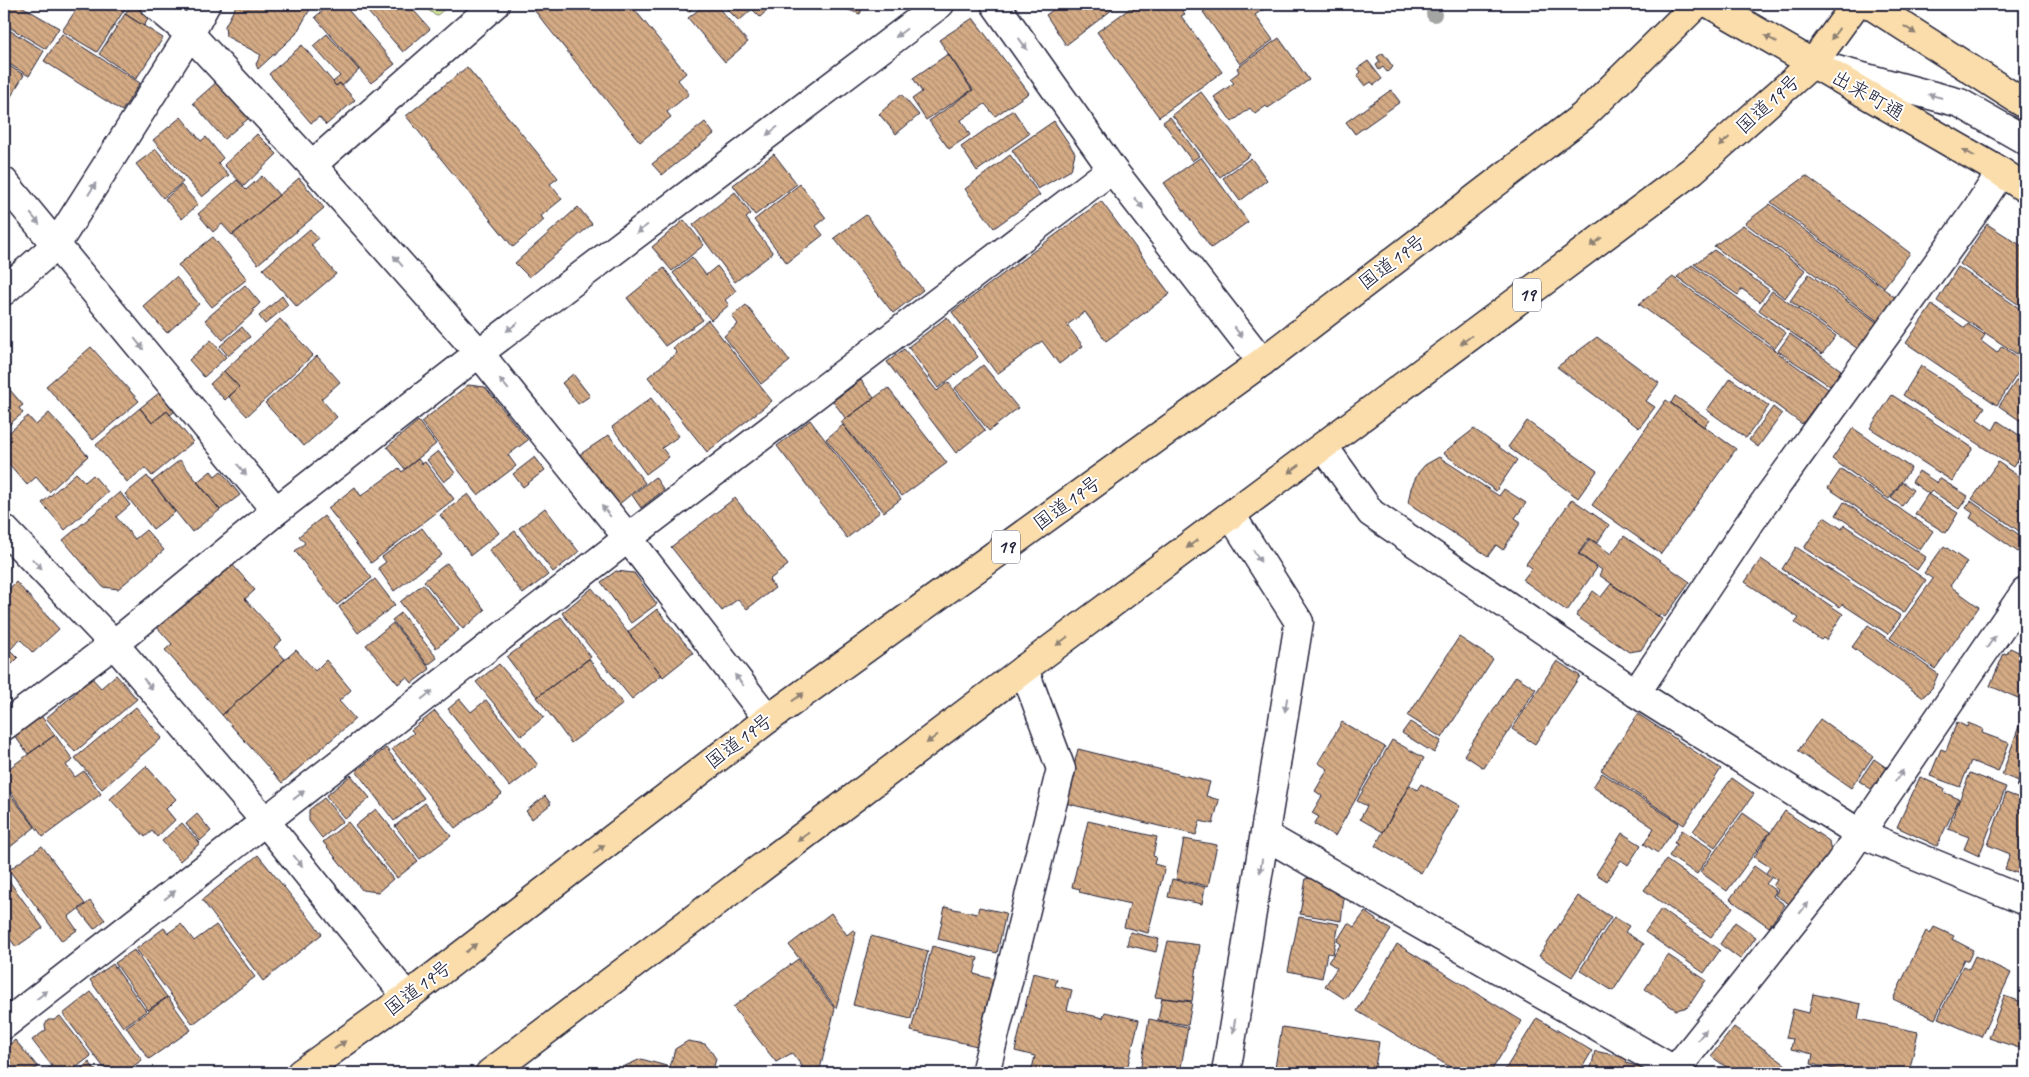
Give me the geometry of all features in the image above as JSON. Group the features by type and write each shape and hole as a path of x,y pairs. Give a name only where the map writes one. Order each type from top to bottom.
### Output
{"main road":[{"name":"国道19号","path":"301,1073 407,997 768,719 1262,362 1583,116 1697,4"},
{"name":"出来町通","path":"1710,4 2001,172 2025,188"},
{"name":"国道19号","path":"490,1073 1024,670 1694,170 1813,63 1856,4"},
{"path":"1869,4 2025,104"}],"street":[{"path":"154,4 190,34 312,165 479,353 628,538 768,719"},
{"path":"4,291 56,245 190,34 206,4"},
{"path":"312,165 495,4"},
{"path":"4,726 114,644 276,511 479,353 940,4"},
{"path":"995,4 1112,169 1262,362"},
{"path":"1813,63 1960,103 2025,140"},
{"path":"4,1025 628,538 1112,169"},
{"path":"1636,693 1751,521 1976,210 2001,172"},
{"path":"4,182 276,511"},
{"path":"1324,447 1371,513 1636,693 1860,833 2025,901"},
{"path":"1226,1073 1266,836 1299,622 1231,515"},
{"path":"4,529 114,644 265,822 407,997"},
{"path":"1266,836 1673,1072 1840,864 2025,592"},
{"path":"985,1073 1061,769 1024,670"}],"green space":[{"path":"421,4 451,4 436,16"}],"building":[{"path":"4,4 18,4 59,28 46,49 4,24"},
{"path":"80,4 128,4 97,52 62,31"},
{"path":"132,4 151,14 144,26 125,14"},
{"path":"237,4 313,4 296,34 258,69 256,64 261,55 226,36 225,26"},
{"path":"331,4 343,4 395,64 371,83 315,17"},
{"path":"361,4 408,4 430,29 403,52"},
{"path":"542,4 630,4 686,73 678,80 689,94 667,112 671,117 640,142 534,10"},
{"path":"681,4 698,4 688,12"},
{"path":"706,4 715,4 748,42 725,62 688,18"},
{"path":"722,4 774,4 760,17 752,9 739,21"},
{"path":"845,4 864,4 860,14 843,8"},
{"path":"1061,4 1109,4 1113,9 1066,45 1046,15"},
{"path":"1136,4 1178,4 1185,14 1181,16 1222,72 1159,117 1097,32"},
{"path":"1213,4 1271,4 1255,15 1273,40 1240,64 1203,12"},
{"path":"125,14 163,38 136,79 99,54"},
{"path":"973,18 1029,93 995,116 985,104 961,120 970,135 949,149 929,121 973,90 939,40"},
{"path":"4,27 44,51 29,76 4,61"},
{"path":"62,34 140,83 122,111 44,61"},
{"path":"327,34 359,70 342,86 340,83 336,86 333,82 340,76 313,46"},
{"path":"1279,38 1309,80 1268,108 1266,106 1255,114 1250,108 1232,122 1214,97 1234,83 1230,79 1239,72 1237,68"},
{"path":"302,45 336,86 340,83 355,100 326,125 319,117 311,123 269,74"},
{"path":"1383,53 1393,67 1387,72 1383,67 1379,70 1376,65 1380,62 1377,57"},
{"path":"948,54 972,90 926,120 912,99 922,92 913,78"},
{"path":"1368,61 1382,79 1374,85 1371,82 1365,86 1357,76 1361,72 1358,68"},
{"path":"4,63 24,75 10,98 4,94"},
{"path":"467,67 558,178 550,184 562,199 541,216 544,220 513,247 406,116"},
{"path":"218,81 249,118 224,139 193,103"},
{"path":"1391,90 1400,102 1355,134 1346,122"},
{"path":"1201,92 1250,155 1220,177 1172,115"},
{"path":"901,94 919,115 896,134 879,114"},
{"path":"1013,110 1029,134 977,171 961,147"},
{"path":"181,117 201,141 206,137 223,158 218,163 229,175 202,197 153,140"},
{"path":"1170,117 1199,156 1192,161 1163,122"},
{"path":"1054,121 1075,153 1071,170 1038,189 1012,150"},
{"path":"705,122 714,134 662,175 652,164"},
{"path":"257,134 277,154 244,186 224,165"},
{"path":"156,149 183,182 163,198 136,164"},
{"path":"774,154 797,184 755,215 733,185"},
{"path":"1010,155 1040,195 994,228 965,189"},
{"path":"1201,157 1248,222 1211,248 1164,183"},
{"path":"1251,158 1267,180 1240,201 1223,178"},
{"path":"262,176 279,195 232,235 222,224 213,232 198,214 237,180 246,190"},
{"path":"1806,176 1910,253 1884,287 1771,202"},
{"path":"299,178 324,208 258,264 233,235"},
{"path":"800,184 826,218 816,226 823,235 787,263 754,220"},
{"path":"181,185 198,204 182,219 165,199"},
{"path":"735,192 751,214 746,218 773,253 735,282 693,225"},
{"path":"1101,201 1170,294 1106,341 1085,312 1067,325 1083,346 1059,364 1042,341 997,374 952,312"},
{"path":"1770,204 1896,298 1879,322 1745,223"},
{"path":"578,207 592,224 529,277 515,263"},
{"path":"866,215 923,290 893,313 834,238"},
{"path":"684,220 704,245 672,271 652,247"},
{"path":"1987,224 2025,248 2025,309 1960,264"},
{"path":"1743,225 1805,270 1785,298 1714,246"},
{"path":"310,229 318,239 311,245 336,274 297,307 263,269"},
{"path":"213,237 247,279 212,307 178,265"},
{"path":"1714,250 1769,290 1760,302 1742,289 1738,295 1694,264"},
{"path":"692,257 706,275 717,266 736,291 725,300 729,305 711,320 673,273"},
{"path":"1692,265 1786,333 1775,348 1677,277"},
{"path":"1958,267 2025,312 2025,342 2017,354 1937,301"},
{"path":"664,268 703,320 665,346 627,298"},
{"path":"1809,274 1877,322 1858,349 1790,301"},
{"path":"176,277 199,304 167,333 143,306"},
{"path":"1673,277 1828,389 1802,424 1639,304"},
{"path":"245,285 260,303 253,310 255,311 223,340 205,320"},
{"path":"1772,291 1836,336 1822,354 1759,310"},
{"path":"282,296 288,305 265,324 259,316"},
{"path":"746,305 790,361 761,384 724,336 738,324 732,316"},
{"path":"1932,305 1965,328 1968,324 1985,335 1981,341 1997,353 2002,346 2025,362 1997,405 1906,343"},
{"path":"947,317 978,357 938,388 908,347"},
{"path":"280,319 313,355 247,416 229,397 239,387 224,371"},
{"path":"708,320 772,401 707,452 648,377 677,353 673,348"},
{"path":"242,327 250,337 228,356 220,346"},
{"path":"1790,334 1841,370 1830,386 1778,351"},
{"path":"1597,337 1659,383 1646,401 1655,407 1639,428 1557,367"},
{"path":"211,340 226,357 204,377 189,360"},
{"path":"91,347 139,401 93,440 46,386"},
{"path":"904,349 937,391 948,382 985,430 956,453 887,362"},
{"path":"317,356 340,382 321,399 337,417 304,446 265,403"},
{"path":"983,365 1018,408 989,431 955,388"},
{"path":"1921,366 1985,407 1977,419 1993,430 1998,421 2025,439 2025,448 2013,467 1903,395"},
{"path":"2025,368 2025,424 1999,406"},
{"path":"224,371 239,387 225,400 210,384"},
{"path":"573,374 590,396 578,404 562,383"},
{"path":"1730,378 1769,406 1746,438 1707,410"},
{"path":"861,380 874,398 846,419 833,401"},
{"path":"4,383 23,405 19,408 23,413 7,426 4,423"},
{"path":"468,385 485,387 528,440 508,455 516,466 478,495 421,422"},
{"path":"888,388 947,463 902,496 841,422"},
{"path":"164,389 179,408 170,415 167,411 152,423 140,408"},
{"path":"1892,395 1973,448 1952,481 1870,428"},
{"path":"1675,396 1709,420 1704,427 1671,403"},
{"path":"651,398 679,436 662,448 669,457 646,474 612,427"},
{"path":"1666,400 1736,449 1661,554 1592,505"},
{"path":"1773,407 1782,414 1758,447 1749,440"},
{"path":"140,408 152,423 167,411 193,442 152,476 145,468 127,482 96,445"},
{"path":"49,413 88,456 49,492 36,477 27,485 4,458 4,437 28,416 36,425"},
{"path":"810,420 880,512 847,538 777,446"},
{"path":"418,421 436,444 405,469 387,447"},
{"path":"1527,421 1597,471 1578,498 1508,447"},
{"path":"843,425 901,499 884,512 826,439"},
{"path":"1853,428 1911,468 1889,499 1832,459"},
{"path":"1474,429 1517,460 1496,491 1443,453"},
{"path":"609,435 645,483 618,505 579,455"},
{"path":"438,451 455,473 444,482 427,460"},
{"path":"535,457 545,470 523,487 513,474"},
{"path":"1439,457 1499,496 1504,489 1526,503 1515,518 1521,522 1503,550 1496,545 1488,556 1408,503 1411,488 1418,473 1425,465"},
{"path":"418,459 422,464 425,462 454,499 371,563 328,508 355,487 361,496 399,468 402,472"},
{"path":"180,460 220,510 192,532 152,482"},
{"path":"1998,462 2025,481 2025,535 1972,499"},
{"path":"1841,469 1933,531 1920,550 1828,488"},
{"path":"211,471 215,476 221,471 240,495 220,510 197,482"},
{"path":"1919,471 1937,483 1939,478 1968,496 1959,509 1932,491 1929,494 1912,482"},
{"path":"76,473 85,482 93,475 108,492 65,530 42,503"},
{"path":"147,476 175,512 153,529 125,494"},
{"path":"655,477 664,490 641,508 632,495"},
{"path":"1902,482 1913,490 1902,506 1891,498"},
{"path":"120,492 130,505 116,517 135,539 146,530 164,550 118,589 103,587 63,540"},
{"path":"468,494 499,533 471,555 440,515"},
{"path":"1928,494 1958,513 1946,533 1915,514"},
{"path":"735,498 788,565 769,580 775,588 747,609 738,599 722,611 671,547"},
{"path":"1572,499 1609,525 1597,543 1589,538 1578,554 1597,568 1567,611 1523,580 1532,568 1526,564"},
{"path":"1971,501 2025,539 2018,552 1970,518 1973,513 1966,508"},
{"path":"1844,502 1926,557 1917,570 1836,515"},
{"path":"545,508 579,552 553,572 519,528"},
{"path":"324,516 372,578 337,605 295,551 305,543 299,536"},
{"path":"1824,517 1842,529 1844,525 1926,580 1904,613 1804,548"},
{"path":"422,528 442,555 394,591 378,568 386,562 382,557"},
{"path":"515,531 548,575 523,594 489,550"},
{"path":"1624,536 1690,582 1665,617 1660,614 1658,616 1599,575 1602,570 1579,554 1590,539 1611,554"},
{"path":"1944,546 1967,562 1950,586 1979,607 1935,669 1890,638 1933,579 1924,573"},
{"path":"1796,547 1901,616 1888,634 1842,604 1840,607 1782,569"},
{"path":"1761,559 1843,614 1826,640 1823,638 1821,640 1795,623 1799,618 1745,582"},
{"path":"230,562 255,590 245,599 282,640 274,647 285,659 222,715 165,650 172,644 157,627"},
{"path":"447,563 485,610 463,629 424,581"},
{"path":"616,571 634,573 657,604 631,623 601,582"},
{"path":"375,579 395,605 358,633 339,607"},
{"path":"16,582 59,629 33,653 20,639 10,650 18,658 4,672 4,594"},
{"path":"423,584 459,630 436,648 400,602"},
{"path":"1611,584 1662,619 1641,650 1629,652 1576,616 1593,591 1601,597"},
{"path":"592,588 662,675 632,699 562,613"},
{"path":"657,609 693,653 663,677 628,632"},
{"path":"401,613 437,658 428,665 392,620"},
{"path":"561,617 591,657 537,697 507,657"},
{"path":"393,623 430,669 412,683 407,677 398,684 366,645"},
{"path":"1868,625 1938,674 1932,688 1925,695 1922,697 1852,647"},
{"path":"1459,637 1493,659 1442,738 1408,716"},
{"path":"2010,648 2025,655 2025,701 1990,686 2004,653 2007,654"},
{"path":"296,650 315,671 326,660 351,690 339,701 355,719 282,783 222,715"},
{"path":"589,659 623,704 571,743 537,697"},
{"path":"1557,661 1580,676 1535,744 1512,729"},
{"path":"499,664 544,717 521,736 476,682"},
{"path":"89,675 101,688 116,675 137,699 75,752 46,718 77,692 74,688"},
{"path":"1516,676 1536,689 1484,768 1464,755"},
{"path":"460,699 471,712 486,700 538,765 510,787 448,709"},
{"path":"136,707 162,738 102,789 75,758"},
{"path":"435,711 502,794 455,828 392,749 414,733 411,730"},
{"path":"1638,714 1721,769 1684,825 1601,770"},
{"path":"41,716 55,735 28,754 14,735"},
{"path":"1820,719 1873,756 1851,788 1798,751"},
{"path":"1342,722 1385,747 1335,836 1314,824 1319,817 1312,813 1322,796 1315,791 1328,769 1318,763"},
{"path":"1410,722 1441,741 1434,753 1402,733"},
{"path":"1957,722 1967,727 1968,723 1983,729 1982,733 2009,743 1998,772 1971,761 1960,787 1930,776 1941,749 1946,751"},
{"path":"2019,726 2025,728 2025,790 2017,787 2019,781 2002,775"},
{"path":"55,735 73,760 66,765 75,777 84,771 101,794 43,837 4,783 4,772"},
{"path":"1392,740 1424,758 1383,832 1360,819 1367,806 1357,801"},
{"path":"386,748 424,798 394,821 356,771"},
{"path":"1078,749 1210,782 1206,796 1219,800 1213,824 1200,821 1196,835 1065,803"},
{"path":"1874,759 1887,768 1871,789 1859,781"},
{"path":"146,766 176,799 166,809 175,820 157,837 152,831 145,837 110,799"},
{"path":"1602,773 1679,823 1658,853 1644,844 1654,828 1593,787"},
{"path":"1970,773 2006,787 1979,856 1964,849 1969,837 1948,829"},
{"path":"351,775 370,798 345,819 326,796"},
{"path":"1920,777 1944,788 1943,792 1959,799 1937,846 1897,827"},
{"path":"1732,778 1754,794 1715,847 1693,831"},
{"path":"1421,784 1460,806 1421,873 1375,846 1410,785 1417,790"},
{"path":"4,786 35,827 4,852"},
{"path":"2006,793 2025,800 2025,860 2020,874 2005,869 2010,854 1988,845"},
{"path":"545,796 551,804 532,819 526,811"},
{"path":"324,798 343,821 322,838 309,821 309,810"},
{"path":"425,803 451,836 420,859 395,826"},
{"path":"376,809 418,861 397,878 355,826"},
{"path":"1785,811 1829,841 1831,853 1791,905 1775,895 1778,890 1773,886 1777,880 1766,873 1770,867 1754,857"},
{"path":"1743,813 1770,832 1727,891 1700,872"},
{"path":"197,814 211,831 200,841 186,824"},
{"path":"1088,821 1157,837 1153,856 1156,857 1154,864 1165,867 1148,933 1124,927 1130,904 1079,892 1080,889 1072,887"},
{"path":"348,822 393,879 378,892 362,890 323,842"},
{"path":"182,823 200,843 180,861 162,841"},
{"path":"1682,830 1713,850 1697,874 1669,856 1677,844 1674,843"},
{"path":"1622,833 1641,845 1628,865 1621,860 1607,881 1596,874"},
{"path":"1184,839 1217,845 1208,886 1176,879"},
{"path":"42,846 85,904 68,917 77,930 62,941 9,870"},
{"path":"258,855 322,934 263,981 202,900"},
{"path":"1666,860 1733,907 1711,937 1644,890"},
{"path":"1754,866 1771,878 1766,884 1776,891 1773,896 1785,905 1769,927 1730,899"},
{"path":"4,874 43,928 16,947 4,931"},
{"path":"1306,878 1332,882 1345,890 1341,921 1300,914"},
{"path":"1172,879 1205,887 1202,904 1168,897"},
{"path":"1578,896 1611,917 1572,977 1539,956"},
{"path":"90,901 105,920 94,929 79,910"},
{"path":"945,907 977,914 979,907 1006,913 997,953 938,939"},
{"path":"1661,909 1720,950 1704,973 1645,932"},
{"path":"1365,912 1391,930 1345,999 1325,986 1337,968 1328,962 1341,944 1337,941 1348,923 1354,927"},
{"path":"831,913 847,935 853,930 856,932 836,1008 789,945"},
{"path":"1299,917 1339,924 1333,954 1327,953 1322,978 1288,971"},
{"path":"1614,917 1629,926 1625,932 1644,944 1613,991 1580,970"},
{"path":"1735,922 1756,937 1740,959 1720,944"},
{"path":"181,924 194,941 216,925 255,977 193,1024 136,949 164,928 168,933"},
{"path":"1934,927 1954,936 1952,939 1973,950 1968,961 1964,959 1935,1019 1893,999 1926,931 1930,934"},
{"path":"1130,932 1159,939 1156,952 1127,945"},
{"path":"871,936 928,951 911,1019 853,1005"},
{"path":"1168,941 1200,945 1192,1001 1155,997"},
{"path":"1397,944 1522,1021 1490,1073 1460,1073 1357,1011"},
{"path":"932,946 978,958 974,974 993,979 977,1046 911,1031"},
{"path":"134,950 167,997 148,1010 115,963"},
{"path":"1668,955 1706,980 1688,1007 1676,1010 1645,989"},
{"path":"1975,956 2011,973 1981,1037 1938,1018 1963,966 1969,969"},
{"path":"798,959 835,1009 819,1073 807,1073 792,1053 776,1062 733,1007"},
{"path":"113,964 146,1011 123,1027 90,980"},
{"path":"1033,973 1057,979 1055,986 1072,990 1067,1010 1103,1018 1105,1012 1139,1020 1126,1073 1031,1073 1035,1056 1015,1051"},
{"path":"91,992 142,1060 124,1073 108,1073 63,1014"},
{"path":"1813,994 1861,1004 1858,1019 1918,1032 1909,1073 1851,1073 1811,1064 1813,1054 1791,1049 1793,1039 1786,1038 1793,1009 1809,1013"},
{"path":"2004,996 2025,1003 2025,1040 2022,1049 1989,1038"},
{"path":"168,997 191,1030 149,1059 126,1027"},
{"path":"1162,998 1192,1002 1188,1025 1158,1020"},
{"path":"60,1016 91,1056 69,1073 42,1073 52,1066 32,1040 46,1030 45,1025 48,1020 54,1020"},
{"path":"1537,1018 1592,1051 1579,1073 1503,1073"},
{"path":"1149,1019 1188,1027 1180,1073 1140,1072"},
{"path":"1282,1027 1379,1042 1374,1073 1274,1073"},
{"path":"1734,1027 1786,1065 1780,1073 1734,1073 1711,1056"},
{"path":"15,1040 38,1067 30,1073 4,1073 4,1049"},
{"path":"688,1041 705,1044 711,1051 716,1059 712,1073 623,1073 625,1066 641,1059 670,1067 675,1049"},
{"path":"1595,1051 1627,1058 1626,1063 1643,1068 1642,1073 1590,1073"},
{"path":"89,1062 98,1073 76,1073"}]}
